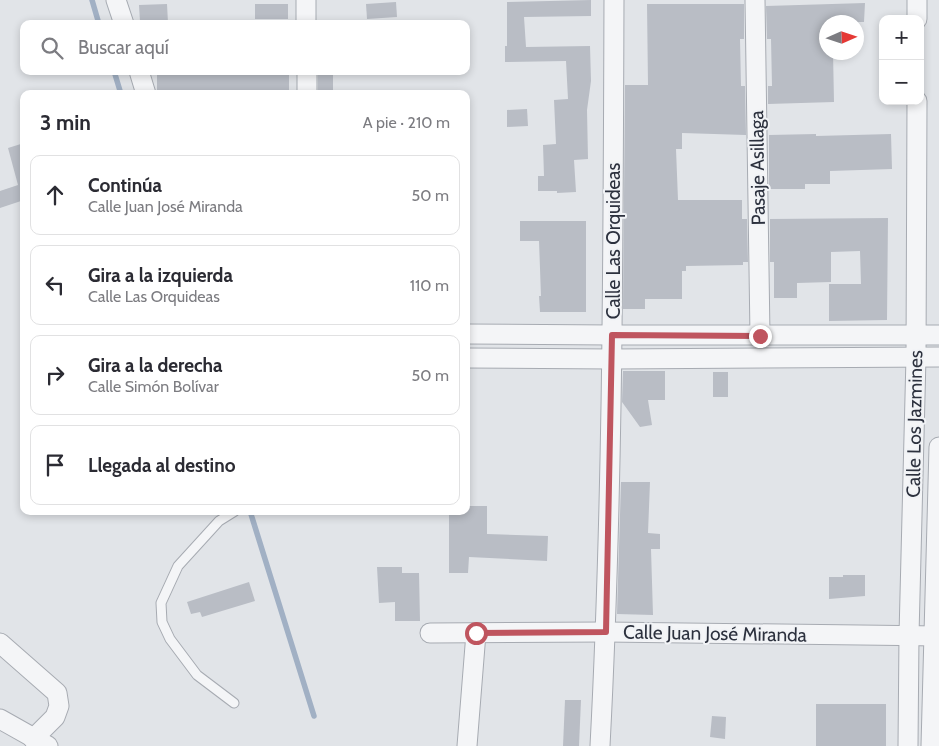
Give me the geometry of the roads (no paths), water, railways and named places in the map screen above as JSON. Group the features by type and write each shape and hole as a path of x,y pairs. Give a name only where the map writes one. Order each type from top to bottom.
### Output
{"street":[{"path":"116,0 123,20"},
{"path":"306,0 306,20"},
{"name":"Calle Las Orquideas","path":"600,746 606,632 612,359 614,0"},
{"name":"Pasaje Asillaga","path":"755,0 760,336"},
{"path":"917,0 917,15"},
{"path":"140,75 145,90"},
{"path":"306,75 307,90"},
{"name":"Calle Los Jazmines","path":"908,746 916,357 917,105"},
{"path":"470,334 939,335"},
{"path":"470,358 939,357"},
{"name":"Calle Los Jazmines","path":"931,746 937,636 939,447"},
{"name":"Calle Juan José Miranda","path":"430,633 606,632 937,636"},
{"path":"467,746 476,633"},
{"path":"0,643 57,693 59,706 41,742 0,719"}],"lane":[{"path":"229,515 219,521 178,566 161,602 162,622 170,639 197,674 234,702"}],"waterway":[{"path":"92,0 98,20"},
{"path":"115,75 120,90"},
{"path":"251,515 314,716"}]}
